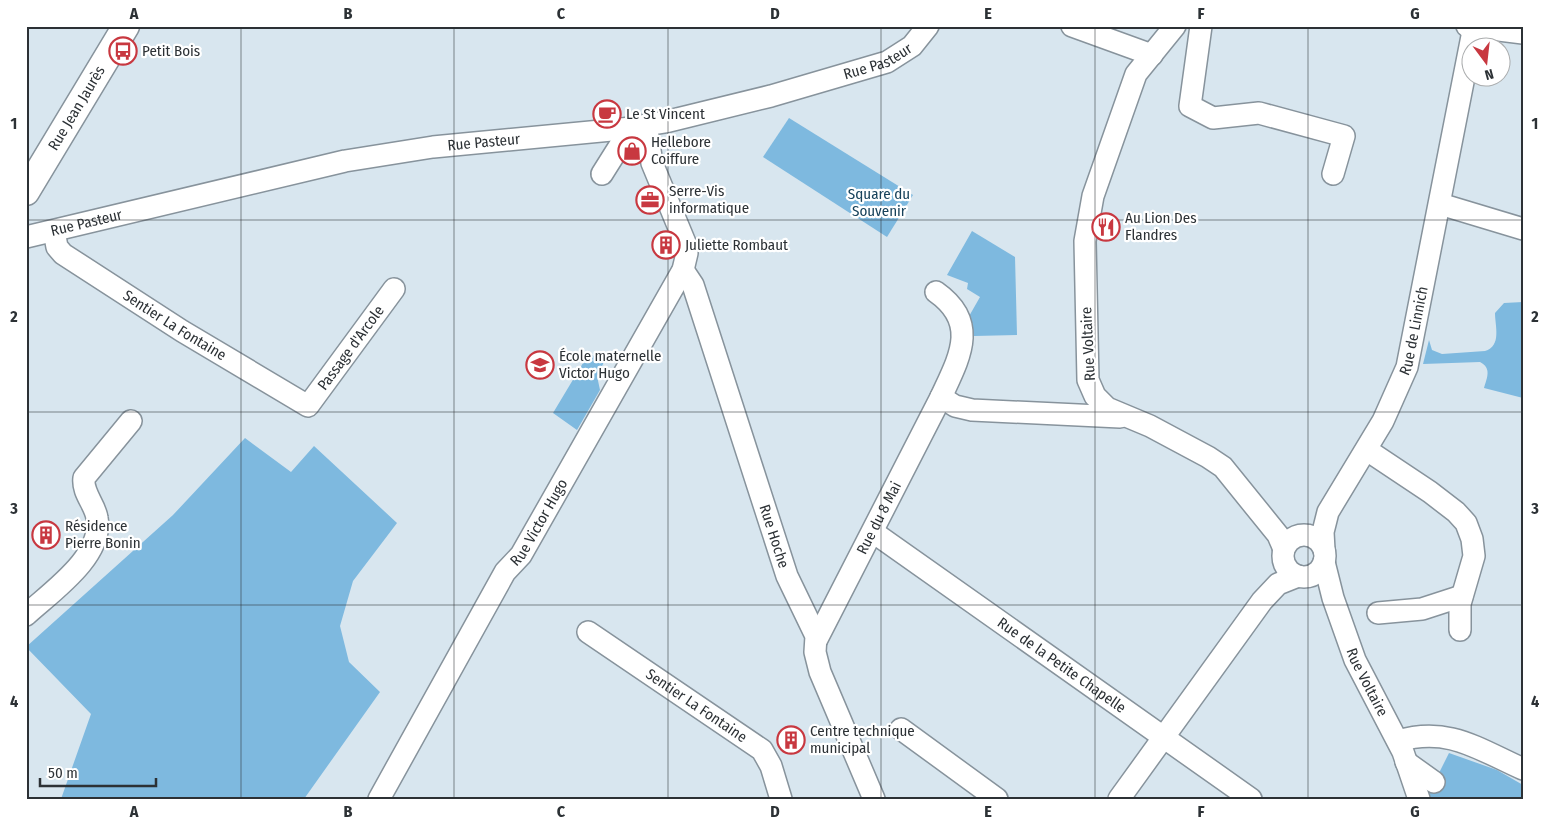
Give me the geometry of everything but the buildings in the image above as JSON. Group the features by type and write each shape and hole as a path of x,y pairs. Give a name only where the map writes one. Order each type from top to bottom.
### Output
{"main road":[{"name":"Rue Jean Jaurès","path":"26,192 126,26"}],"street":[{"name":"Rue Pasteur","path":"26,237 54,232 345,161 453,145 622,129 730,107 878,65 903,53 928,26"},
{"path":"1072,26 1152,55"},
{"name":"Rue Voltaire","path":"1174,26 1152,55 1140,66 1136,74 1093,196 1085,241 1088,380 1099,402 1107,408 1208,457 1223,467 1278,535 1284,552"},
{"path":"1201,26 1190,106 1214,118 1259,113 1344,136 1334,174"},
{"path":"1472,26 1523,33"},
{"name":"Rue de Linnich","path":"1302,535 1311,529 1367,450 1390,407 1407,367 1440,204 1472,26"},
{"name":"Rue Victor Hugo","path":"379,799 505,572 521,554 683,270 687,253 684,241 652,163 646,125"},
{"path":"602,174 624,140 622,129"},
{"path":"1440,204 1523,229"},
{"name":"Sentier La Fontaine","path":"54,232 57,248 63,254 182,331 308,406"},
{"name":"Rue Hoche","path":"683,270 693,285 787,576 817,639 815,652 820,672 874,799"},
{"name":"Passage d'Arcole","path":"308,406 394,289"},
{"name":"Rue du 8 Mai","path":"817,639 873,532 959,357 962,342 960,325 949,301 936,292"},
{"path":"941,396 955,406 972,410 1103,415 1132,419"},
{"path":"26,614 83,562 94,546 97,534 97,517 85,489 84,478 131,421"},
{"path":"1367,450 1450,507 1466,523 1472,539 1474,556 1459,611 1460,630"},
{"name":"Rue de Linnich","path":"1324,556 1325,520 1340,489"},
{"name":"Rue de la Petite Chapelle","path":"873,532 1251,799"},
{"path":"1119,799 1246,620 1276,573 1284,552 1293,538 1302,535 1314,538 1324,556 1317,573 1278,584 1246,620"},
{"path":"1284,552 1287,568 1300,577"},
{"name":"Rue Voltaire","path":"1324,556 1333,598 1355,660 1398,742 1419,799"},
{"name":"Rue Voltaire","path":"1300,577 1323,598 1348,663 1395,762 1408,799"},
{"path":"1378,613 1422,609 1462,596"},
{"name":"Sentier La Fontaine","path":"588,632 762,750 771,766 781,799"},
{"path":"901,730 997,799"},
{"path":"1398,742 1414,736 1454,738 1523,770"},
{"path":"1406,762 1434,782"}],"green space":[{"name":"Square du Souvenir","path":"789,118 913,195 887,237 763,157"},
{"path":"972,231 1015,257 1017,335 974,336 968,318 980,297 967,289 968,283 947,275"},
{"path":"1523,302 1523,398 1484,388 1487,370 1484,364 1480,362 1423,364 1429,340 1432,350 1442,354 1485,351 1490,348 1496,340 1495,313 1504,303"},
{"path":"589,353 604,362 597,376 600,390 577,430 553,413"},
{"path":"245,438 291,472 314,446 397,523 353,581 340,626 349,662 380,692 304,799 61,799 91,714 26,647 173,515"},
{"path":"1449,753 1497,770 1523,785 1523,799 1426,799"}],"place":[{"name":"Petit Bois","path":"123,51"},
{"name":"Le St Vincent","path":"607,114"},
{"name":"Hellebore Coiffure","path":"632,151"},
{"name":"Serre-Vis informatique","path":"650,200"},
{"name":"Au Lion Des Flandres","path":"1106,227"},
{"name":"Juliette Rombaut","path":"666,245"},
{"name":"École maternelle Victor Hugo","path":"540,365"},
{"name":"Résidence Pierre Bonin","path":"46,535"},
{"name":"Centre technique municipal","path":"791,740"}]}
